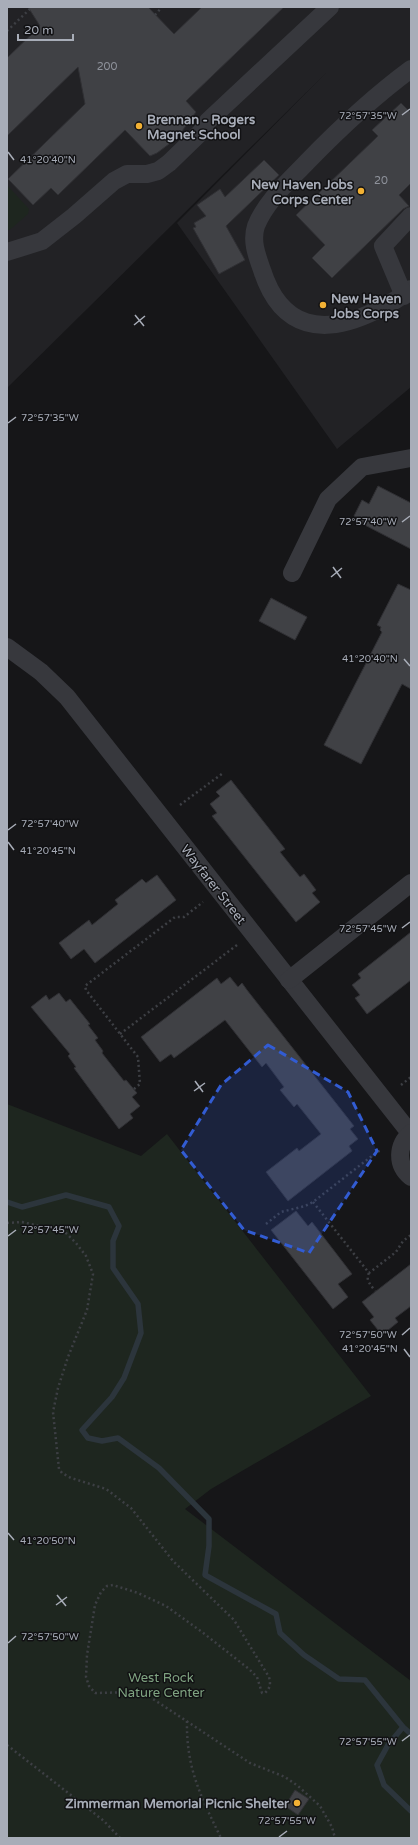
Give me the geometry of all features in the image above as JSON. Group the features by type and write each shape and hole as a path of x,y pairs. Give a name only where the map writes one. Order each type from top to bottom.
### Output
{"street":[{"path":"7,252 42,241 74,216 114,181 128,174 147,174 158,171 169,163 201,132 208,121 330,7"},
{"path":"411,69 344,125 280,191 263,213 256,227 254,239 255,250 272,294 287,312 297,319 310,324 339,324 355,320 407,292 383,246 411,216"},
{"path":"292,573 328,499 362,467 411,458"},
{"name":"Wayfarer Street","path":"7,647 41,672 67,697 411,1133 403,1143 400,1154 404,1170 411,1177"},
{"path":"290,980 411,883"}],"path":[{"path":"7,31 32,7"},
{"path":"155,15 162,7"},
{"path":"180,806 223,773"},
{"path":"134,1089 140,1084 138,1057 86,990 86,986 175,917 184,917 203,902"},
{"path":"120,1034 237,945"},
{"path":"401,1085 411,1077"},
{"path":"266,1224 281,1212 305,1206 313,1202 377,1152 384,1149"},
{"path":"313,1202 369,1273"},
{"path":"7,1223 22,1222 65,1232 86,1256 93,1274 87,1310 68,1357 58,1388 53,1412 54,1433 62,1473 106,1489 131,1508 174,1561 234,1620 269,1677 270,1688 265,1693 262,1693 257,1677 249,1669 166,1606 138,1593 113,1585 107,1586 101,1592 95,1605 85,1665 89,1686 95,1692 139,1692 164,1705 250,1763 286,1777 320,1806 332,1827 335,1838"},
{"path":"375,1292 368,1282 367,1276 396,1252 404,1241 411,1235"},
{"path":"187,1721 188,1754 192,1770 205,1804 221,1838"},
{"path":"7,1745 104,1821 120,1838"}],"highlighted area":[{"path":"268,1045 348,1092 377,1151 309,1253 244,1230 181,1150 221,1085"}],"shaded area":[{"path":"7,7 411,7 411,387 337,449 177,223 327,72 7,388"}],"green space":[{"path":"7,185 29,209 28,214 7,231"},
{"name":"West Rock Nature Center","path":"7,1104 141,1156 167,1134 371,1396 211,1489 185,1509 411,1681 411,1838 7,1838"}],"building":[{"path":"28,7 148,7 174,34 202,7 284,7 186,101 196,112 177,138 157,153 150,156 125,130 58,195 51,188 33,205 8,179 85,104 78,67 7,136 7,58 40,26"},
{"name":"New Haven Jobs Corps Center","path":"401,103 411,113 411,183 399,195 409,206 403,209 332,278 312,258 325,245 296,215 378,136 372,130"},
{"path":"264,160 279,175 226,226 245,260 219,274 193,228 196,227 194,223 206,216 197,205 220,189 225,197"},
{"path":"378,486 411,503 411,549 359,522 361,519 354,516 362,500 369,504"},
{"path":"398,584 411,590 411,689 402,684 361,764 324,745 382,632 380,630 381,627 377,625"},
{"path":"271,598 307,617 295,640 259,621"},
{"path":"231,780 285,849 280,852 300,877 304,874 316,890 312,893 320,902 296,922 212,816 217,813 210,804 220,796 216,792"},
{"path":"157,875 176,900 95,963 84,949 71,959 59,943 89,920 92,925 118,904 115,900 142,879 146,883"},
{"path":"411,932 411,980 367,1014 355,998 360,995 352,985 361,978 358,974"},
{"path":"230,977 238,987 242,983 354,1126 350,1129 358,1139 349,1146 352,1151 288,1201 266,1172 297,1148 299,1151 321,1134 297,1104 294,1107 280,1090 284,1087 266,1063 262,1067 225,1020 174,1058 171,1054 160,1062 141,1037 217,978 221,984"},
{"path":"59,993 66,1002 70,999 90,1024 88,1025 98,1038 95,1040 103,1051 102,1053 124,1081 126,1080 137,1093 132,1097 140,1106 130,1114 133,1118 119,1129 74,1068 76,1067 68,1056 70,1054 31,1007 46,995 49,1000"},
{"path":"296,1211 308,1226 312,1222 352,1274 338,1284 348,1297 333,1309 271,1230"},
{"path":"411,1264 411,1306 395,1318 398,1322 382,1335 370,1320 374,1317 362,1302"},
{"name":"Zimmerman Memorial Picnic Shelter","path":"295,1790 309,1799 298,1815 285,1806"}],"waterway":[{"path":"7,1202 22,1207 66,1195 109,1207 119,1226 113,1241 113,1268 138,1304 141,1333 124,1378 112,1397 82,1430 88,1438 102,1441 118,1438 159,1468 209,1519 209,1546 205,1575 276,1614 280,1633 304,1655 339,1679 365,1680 403,1727 411,1734"},
{"path":"403,1727 388,1745 377,1765 384,1785 411,1811"}],"place":[{"name":"Brennan - Rogers Magnet School","path":"139,126"},
{"name":"New Haven Jobs Corps Center","path":"361,191"},
{"name":"New Haven Jobs Corps","path":"323,305"},
{"name":"Zimmerman Memorial Picnic Shelter","path":"297,1803"}]}
